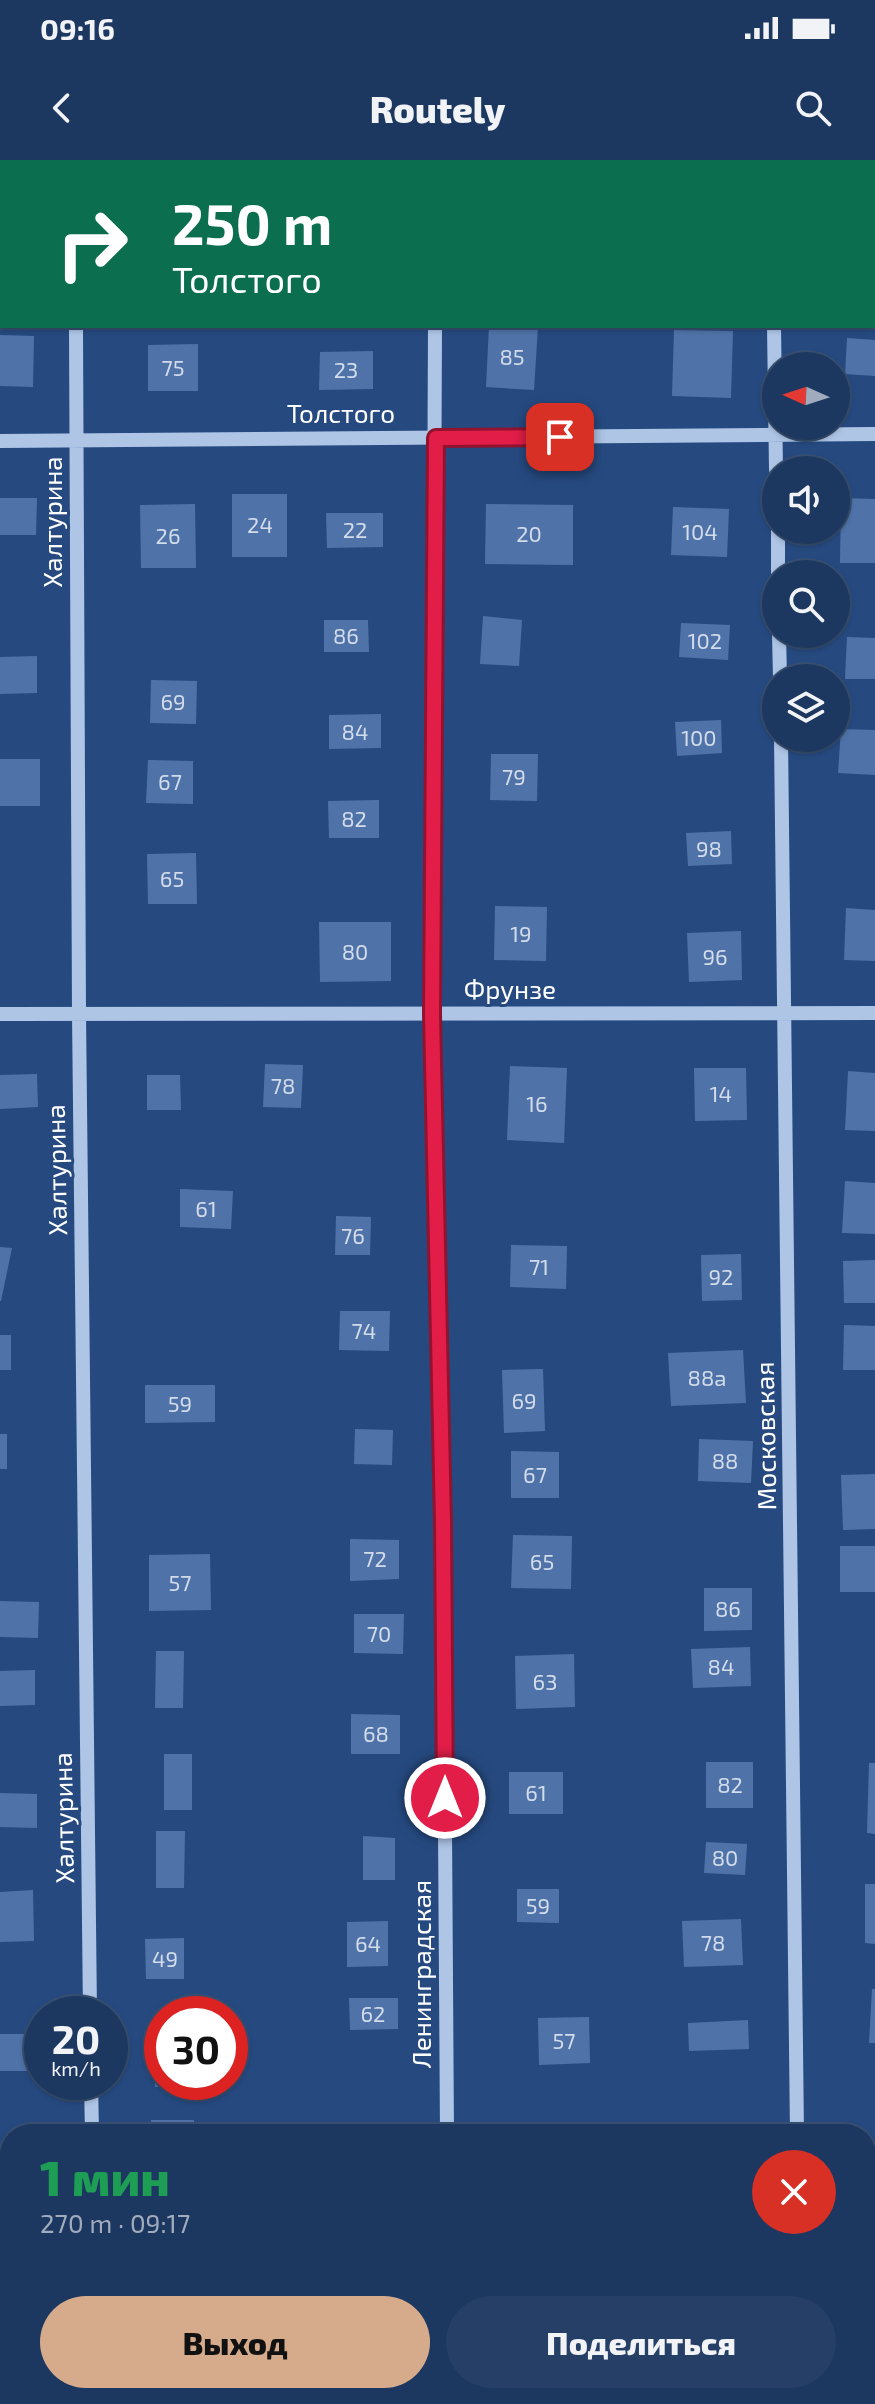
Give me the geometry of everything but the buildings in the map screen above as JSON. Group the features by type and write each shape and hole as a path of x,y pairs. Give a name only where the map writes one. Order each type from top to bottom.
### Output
{"street":[{"name":"Халтурина","path":"76,328 79,1014 90,1996"},
{"name":"Ленинградская","path":"435,328 432,1014 443,1506 447,2124"},
{"path":"774,328 774,352"},
{"name":"Толстого","path":"850,434 875,434"},
{"name":"Толстого","path":"0,441 762,435"},
{"name":"Московская","path":"781,752 797,2124"},
{"name":"Фрунзе","path":"0,1014 875,1013"},
{"path":"91,2100 92,2124"}],"route":[{"path":"445,1798 443,1522 432,1014 436,438 560,437"}]}
